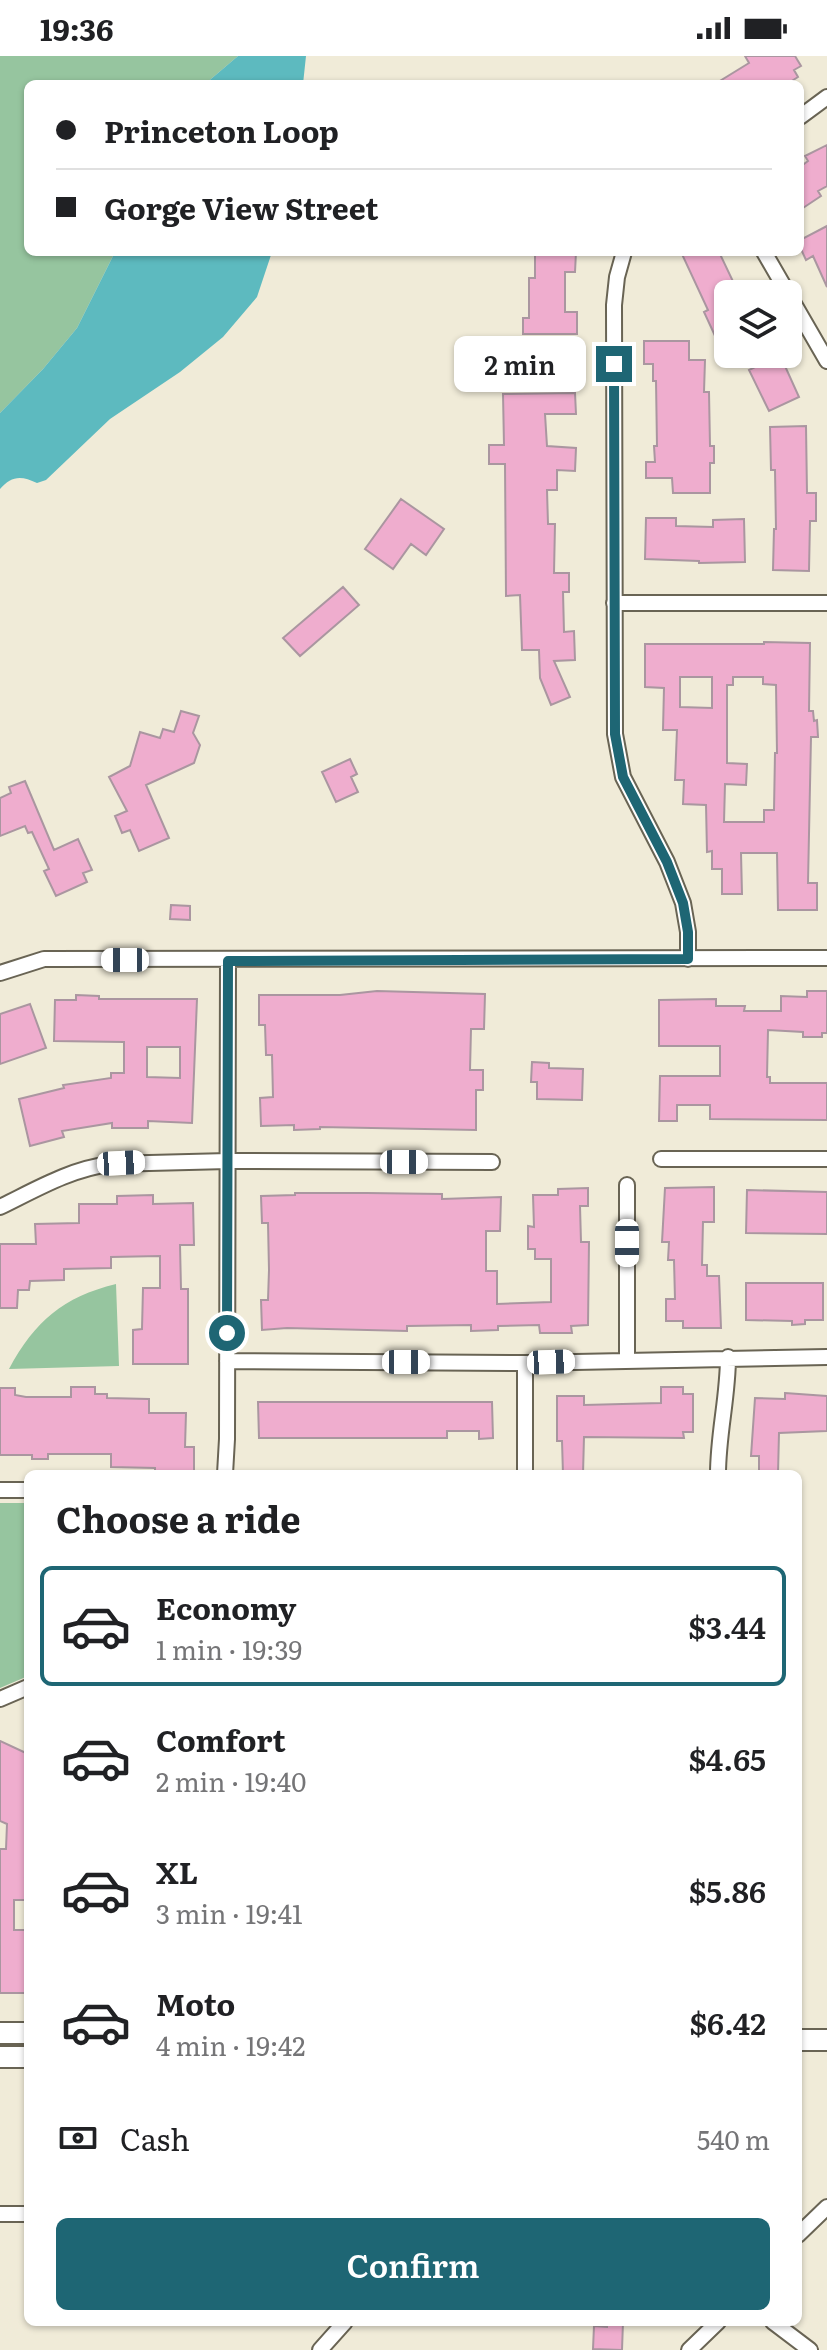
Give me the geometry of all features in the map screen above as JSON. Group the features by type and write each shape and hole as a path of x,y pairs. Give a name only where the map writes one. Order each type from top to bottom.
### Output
{"main road":[{"path":"0,2033 24,2033"},
{"path":"802,2040 827,2040"},
{"path":"0,2057 24,2057"}],"street":[{"path":"804,114 827,97"},
{"path":"623,256 614,305 615,734 623,777 667,862 683,903 688,932 688,959"},
{"path":"766,256 827,361"},
{"path":"614,603 827,603"},
{"path":"0,973 44,959 827,958"},
{"path":"225,1470 228,961"},
{"path":"661,1159 827,1159"},
{"path":"0,1207 66,1175 91,1167 140,1162 492,1162"},
{"path":"627,1185 627,1360"},
{"path":"718,1470 719,1438 727,1397 728,1357"},
{"path":"227,1361 525,1363 827,1357"},
{"path":"525,1363 525,1470"},
{"path":"0,1490 24,1490"},
{"path":"0,1699 24,1689"},
{"path":"802,2231 827,2207"},
{"path":"0,2214 24,2214"},
{"path":"320,2350 341,2326"},
{"path":"689,2350 714,2326"},
{"path":"778,2326 810,2350"}],"green space":[{"path":"0,56 238,56 210,80 24,80 24,256 113,256 77,328 0,413"},
{"path":"116,1284 119,1366 9,1369 29,1337 52,1313 81,1296"},
{"path":"0,1503 24,1503 24,1678 0,1688"}],"water":[{"path":"238,56 306,56 303,80 210,80"},
{"path":"113,256 271,256 257,297 223,337 180,372 110,419 46,480 37,483 17,478 0,489 0,413 77,328"}],"building":[{"path":"745,56 795,56 801,66 794,70 798,77 793,80 721,80 749,63"},
{"path":"827,145 827,186 818,191 821,196 804,207 804,164 808,161 805,156"},
{"path":"827,226 827,287 813,256 806,260 804,238"},
{"path":"535,256 576,256 575,272 565,272 565,312 577,312 577,334 523,334 523,318 529,318 529,278 535,278"},
{"path":"683,256 721,256 732,280 714,280 714,334 704,312 708,310"},
{"path":"644,341 689,341 689,360 705,360 704,392 709,392 710,446 714,446 714,463 710,463 710,493 673,493 672,478 646,478 646,462 655,462 654,446 657,446 656,381 653,381 653,364 644,364"},
{"path":"786,368 799,397 769,411 749,370"},
{"path":"575,393 576,414 545,414 547,446 576,448 575,471 557,470 557,490 547,490 548,524 555,524 554,573 569,573 569,592 563,592 564,632 574,631 575,660 554,661 570,697 551,705 540,678 539,650 522,650 520,595 506,596 505,464 489,464 489,445 504,445 503,394"},
{"path":"806,426 807,493 816,493 816,521 810,521 809,571 773,570 775,470 771,470 770,427"},
{"path":"401,499 444,529 426,555 411,544 393,569 365,549"},
{"path":"646,518 676,518 676,526 713,527 713,520 744,519 745,562 645,559"},
{"path":"343,587 359,605 300,656 283,638"},
{"path":"810,643 809,711 813,711 814,721 817,720 818,737 811,737 808,883 817,883 817,910 778,910 777,853 741,853 742,894 722,894 722,869 712,869 712,851 707,852 706,805 683,804 684,780 675,780 677,730 663,730 664,688 645,687 645,644","holes":["680,677 712,677 712,708 680,707","733,677 763,677 763,684 776,685 774,810 764,810 764,822 724,822 725,784 746,785 747,764 727,763 727,685 733,685"]},
{"path":"181,711 199,716 193,733 200,745 194,763 146,785 169,838 139,851 130,830 122,833 115,816 127,811 109,777 130,766 140,732 160,738 163,729 174,732"},
{"path":"350,759 357,774 351,777 358,792 336,802 322,772"},
{"path":"25,781 54,850 78,839 92,870 83,873 87,882 56,896 44,871 49,869 32,832 28,833 25,826 0,836 0,798 11,793 9,787"},
{"path":"171,905 190,906 190,920 170,919"},
{"path":"377,991 485,994 484,1029 471,1029 470,1070 483,1070 483,1090 476,1090 476,1130 320,1127 294,1130 294,1125 261,1126 260,1098 273,1097 272,1055 266,1055 265,1025 259,1025 259,995 340,995"},
{"path":"807,991 827,991 827,1033 822,1033 822,1037 803,1037 803,1032 768,1030 767,1077 770,1077 770,1083 827,1083 827,1120 710,1119 710,1105 677,1105 677,1121 659,1121 660,1076 720,1076 720,1046 659,1046 659,1000 716,999 716,1006 745,1006 744,1011 781,1011 781,996 807,997"},
{"path":"76,995 99,996 99,999 197,999 192,1123 148,1121 148,1128 112,1128 112,1123 62,1131 64,1137 30,1146 19,1099 64,1088 63,1085 111,1078 111,1073 124,1073 124,1042 54,1041 55,1000 76,1000","holes":["147,1047 180,1047 180,1078 147,1077"]},
{"path":"30,1004 46,1048 0,1064 0,1014"},
{"path":"532,1062 549,1063 549,1068 583,1069 582,1100 537,1099 537,1082 531,1082"},
{"path":"714,1187 714,1222 703,1222 702,1265 707,1265 707,1276 719,1276 721,1328 683,1328 683,1321 666,1321 666,1299 675,1299 674,1260 668,1260 669,1242 662,1242 665,1188"},
{"path":"588,1188 588,1206 580,1206 581,1242 589,1242 588,1325 571,1326 572,1333 540,1333 539,1325 498,1326 498,1330 471,1331 471,1325 407,1326 407,1331 262,1330 261,1300 268,1300 269,1270 268,1223 262,1223 261,1196 367,1193 442,1194 442,1199 501,1197 500,1231 486,1231 486,1271 497,1271 497,1304 551,1302 551,1259 535,1259 535,1249 528,1249 528,1226 534,1227 533,1195 558,1195 558,1189"},
{"path":"747,1190 827,1192 827,1234 746,1233"},
{"path":"153,1195 153,1204 193,1203 194,1245 180,1245 181,1289 188,1289 188,1364 133,1364 133,1330 142,1329 143,1288 160,1288 160,1256 111,1257 111,1268 64,1269 64,1280 30,1281 29,1290 18,1290 17,1308 0,1308 0,1244 36,1244 35,1224 79,1223 79,1204 117,1204 117,1196"},
{"path":"746,1283 823,1283 823,1320 805,1320 805,1324 792,1325 792,1321 746,1320"},
{"path":"71,1387 95,1387 95,1394 107,1394 107,1398 149,1399 149,1413 186,1413 185,1447 194,1447 194,1470 111,1467 111,1454 48,1454 48,1459 32,1459 32,1455 0,1455 0,1388 15,1388 15,1395 26,1397 71,1397"},
{"path":"661,1387 683,1387 683,1394 693,1394 693,1432 683,1432 684,1438 584,1437 583,1470 563,1470 562,1441 557,1441 557,1396 584,1396 584,1405 661,1403"},
{"path":"785,1393 827,1396 827,1431 779,1433 778,1470 759,1470 759,1456 751,1456 755,1398 785,1399"},
{"path":"258,1402 492,1402 493,1438 479,1439 479,1431 447,1431 447,1438 259,1438"},
{"path":"0,1741 24,1752 24,1900 14,1900 14,1930 24,1930 24,1993 0,1993 0,1849 6,1849 7,1824 0,1821"},
{"path":"594,2326 623,2326 622,2350 593,2349"}],"route":[{"path":"227,1333 228,961 688,959 688,932 683,903 667,862 623,777 615,734 614,364"}]}
